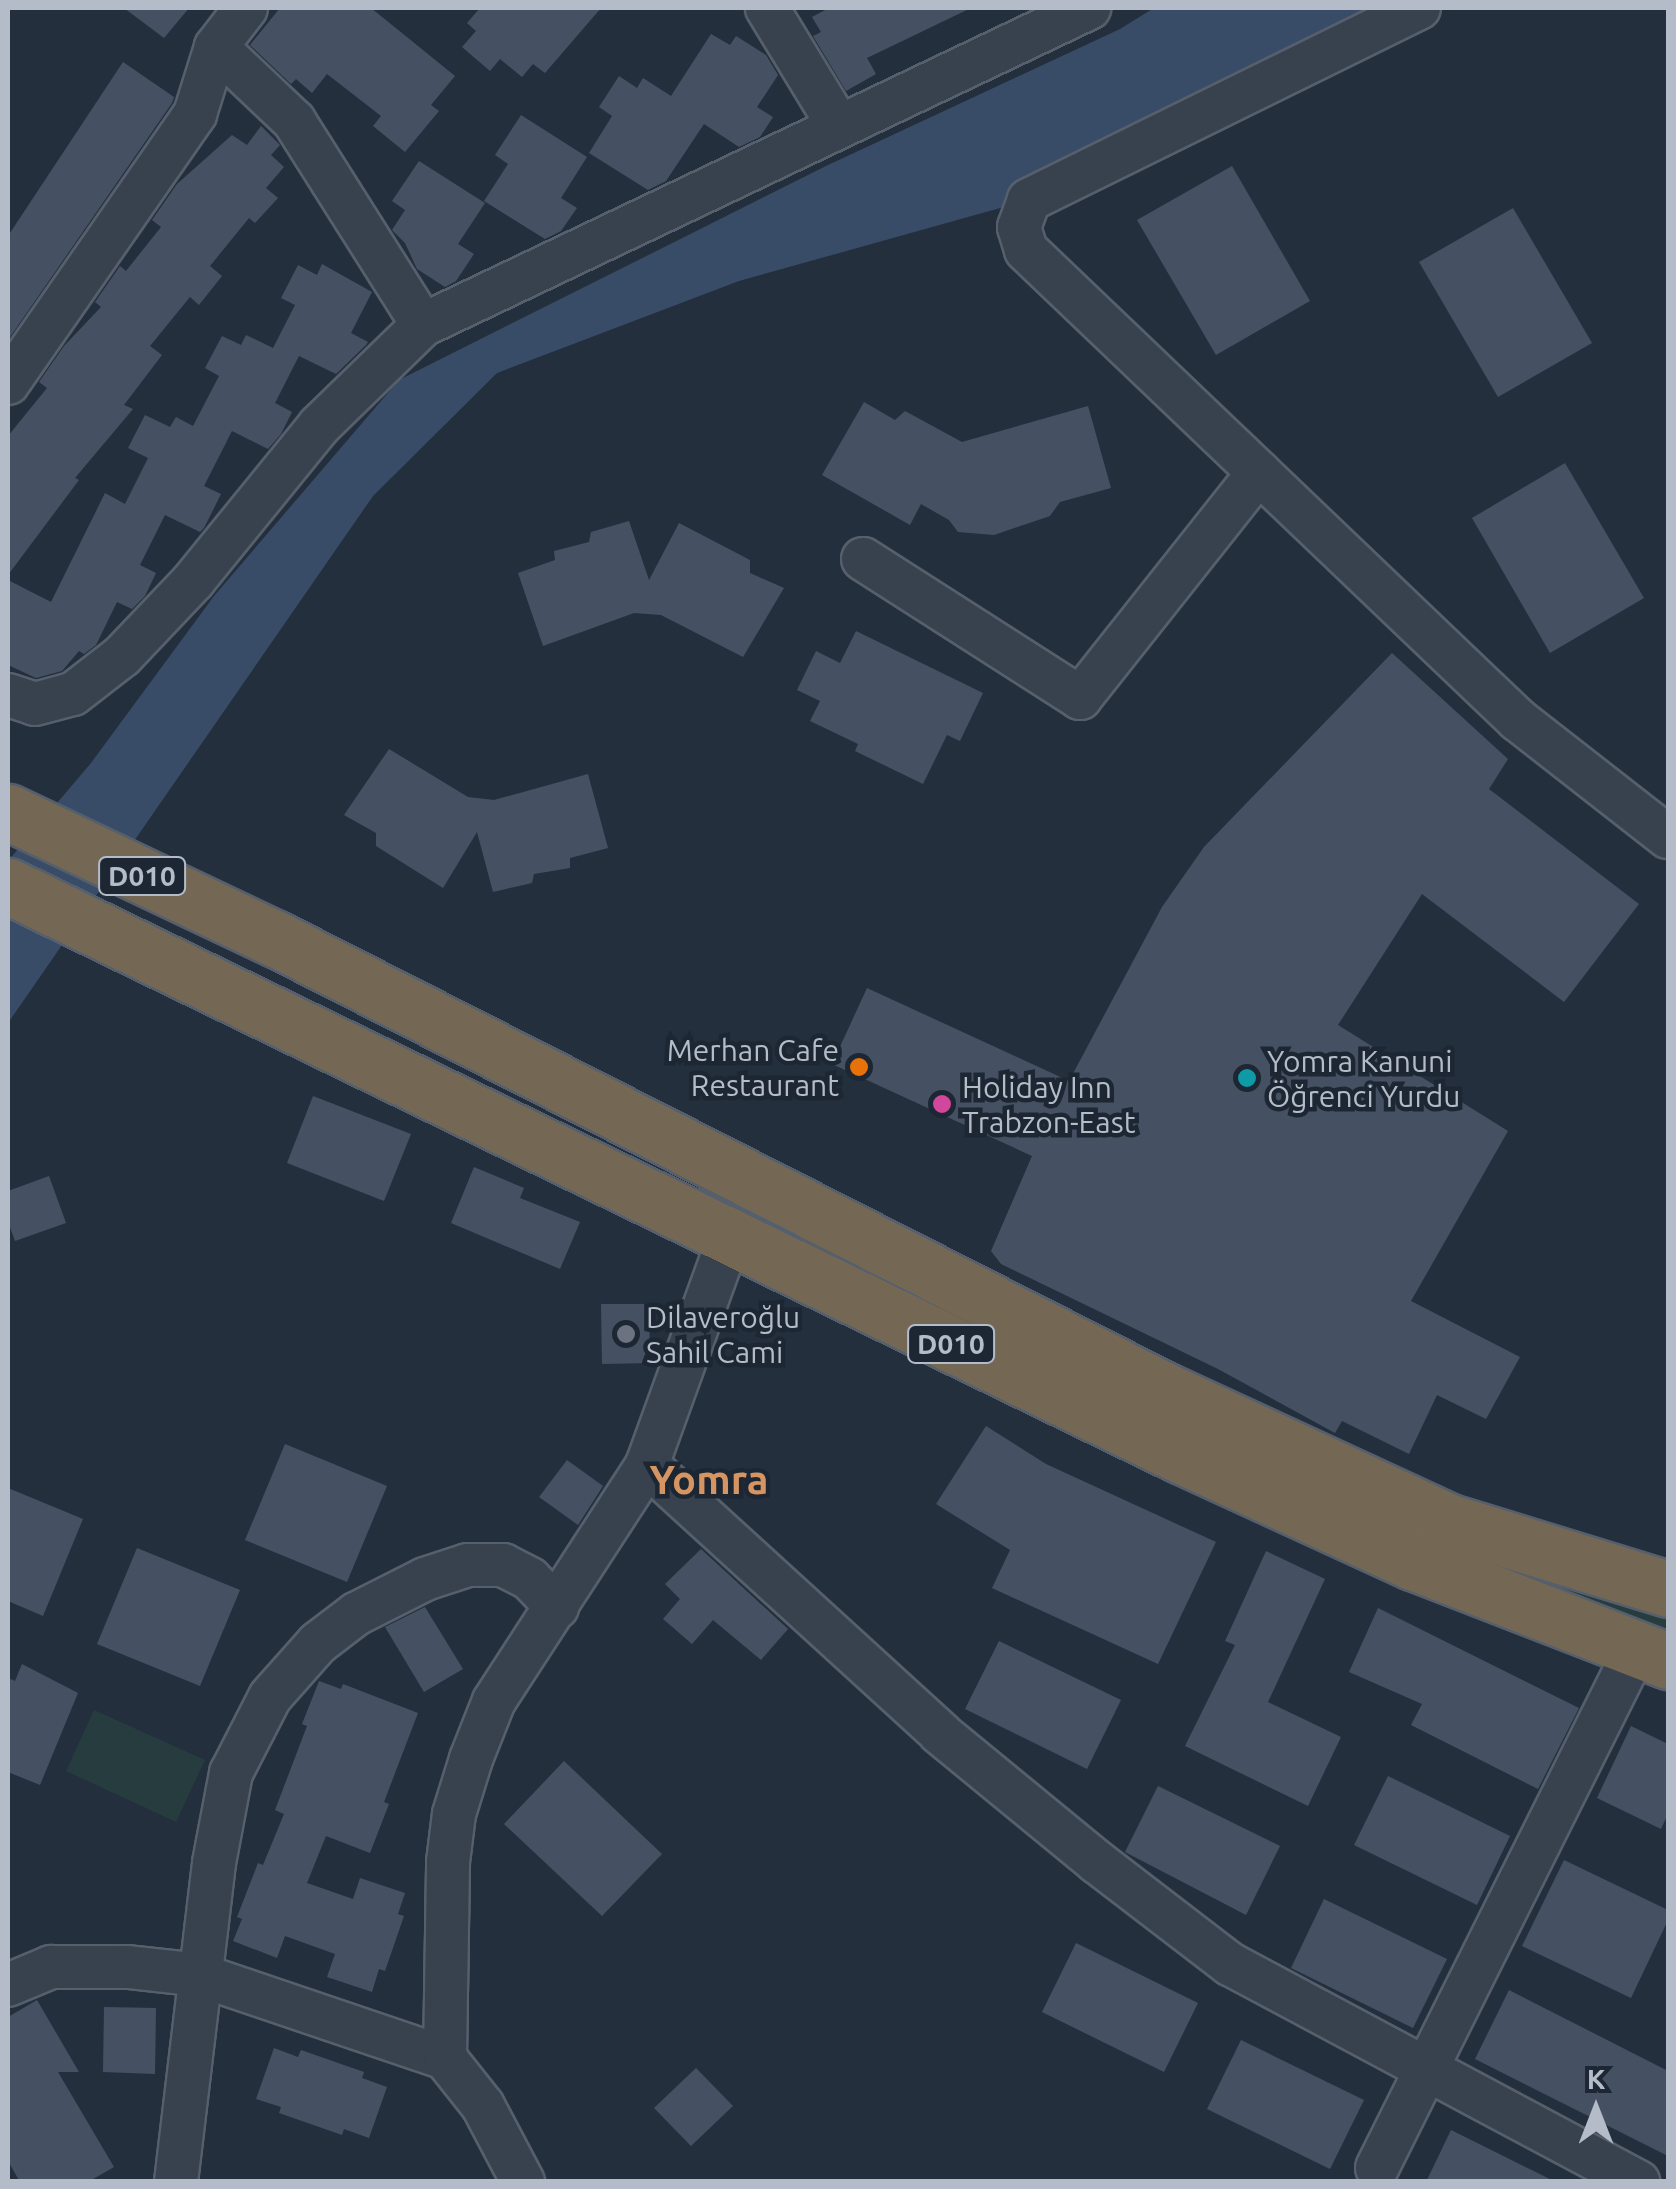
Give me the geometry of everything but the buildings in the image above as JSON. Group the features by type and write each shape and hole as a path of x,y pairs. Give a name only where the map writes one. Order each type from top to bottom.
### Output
{"highway":[{"name":"D010","path":"8,812 276,939 1181,1398 1447,1521 1668,1589"},
{"name":"D010","path":"8,886 1180,1455 1412,1562 1652,1655"}],"street":[{"path":"8,384 195,114 216,47 246,8"},
{"path":"767,8 838,125"},
{"path":"8,695 35,704 73,694 122,656 194,580 320,426 423,326 1088,8"},
{"path":"1420,8 1030,200 1020,218 1026,250 1518,720 1668,837"},
{"path":"216,47 294,121 423,326"},
{"path":"863,559 1080,698 1259,472"},
{"path":"444,2058 448,1862 454,1814 494,1701 647,1465 730,1236"},
{"path":"647,1465 940,1733 1097,1862 1230,1964 1638,2182"},
{"path":"176,2182 200,1975 231,1773 270,1697 318,1643 356,1614 425,1578 468,1565 503,1565 530,1579 558,1607"},
{"path":"1377,2168 1652,1655"},
{"path":"8,1985 51,1967 128,1966 200,1975 444,2058 483,2106 523,2182"}],"green space":[{"path":"1437,1549 1668,1598 1668,1640"},
{"path":"94,1710 205,1760 176,1822 66,1771"}],"water":[{"path":"1154,8 1419,8 1029,200 739,281 497,373 373,496 8,1023 8,861 91,763 214,596 399,380 826,166 1120,29"}],"place":[{"name":"Merhan Cafe Restaurant","path":"859,1067"},
{"name":"Yomra Kanuni Öğrenci Yurdu","path":"1247,1078"},
{"name":"Holiday Inn Trabzon-East","path":"942,1104"},
{"name":"Dilaveroğlu Sahil Cami","path":"626,1334"}],"district":[{"name":"Yomra","path":"709,1480"}]}
